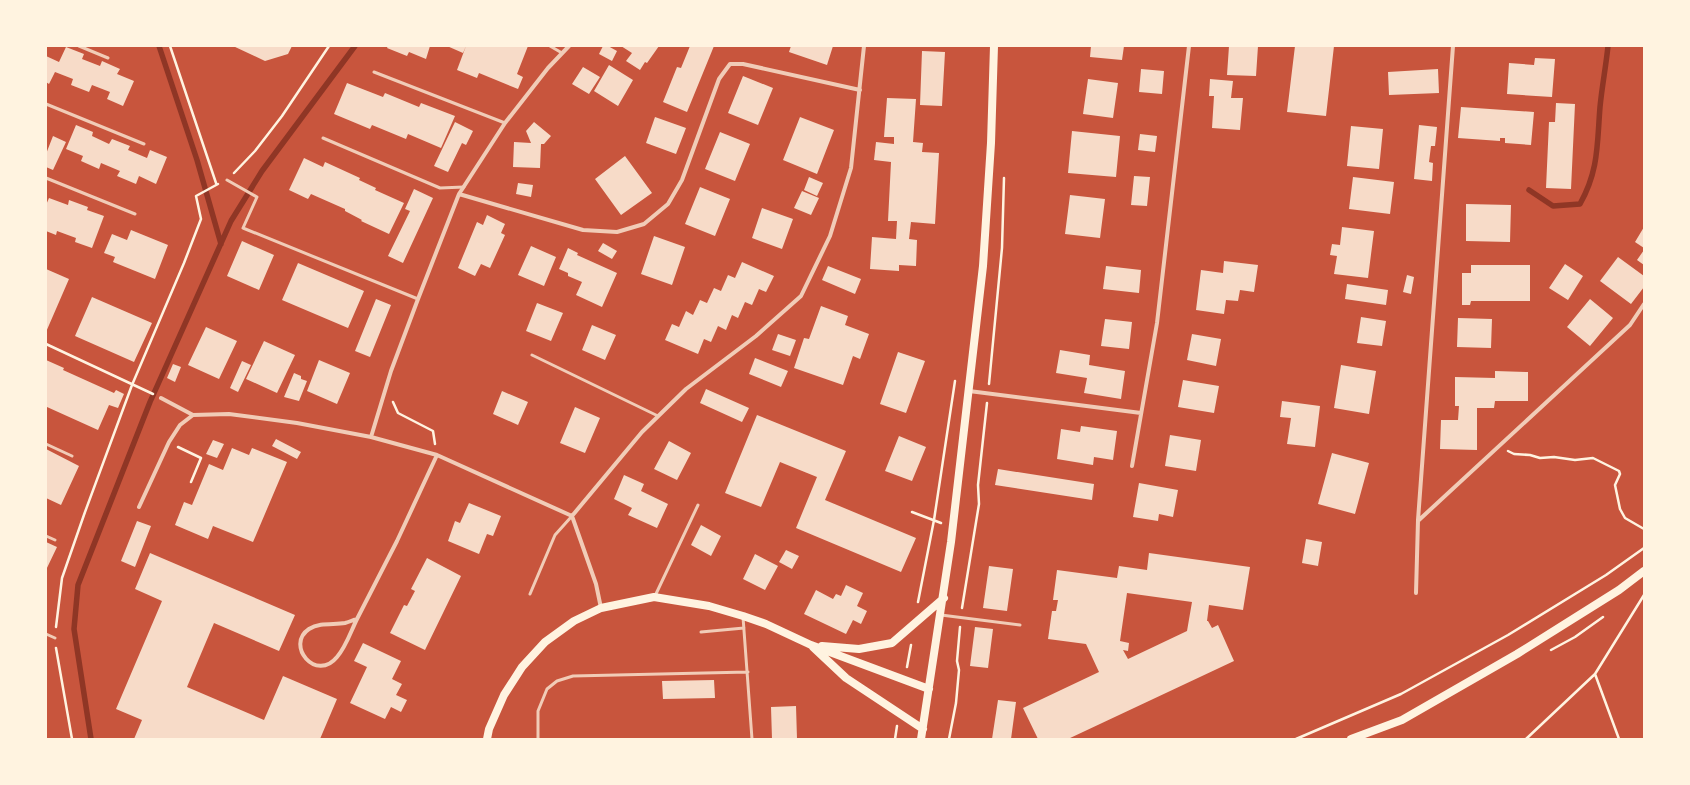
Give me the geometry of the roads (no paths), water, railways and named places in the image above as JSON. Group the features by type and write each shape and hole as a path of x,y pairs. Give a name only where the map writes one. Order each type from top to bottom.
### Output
{"main road":[{"path":"921,739 944,598 983,266 991,143 994,46"},
{"path":"1351,739 1402,720 1523,650 1619,590 1644,571"},
{"path":"487,739 489,729 504,695 522,667 545,642 574,621 601,608 654,597 709,606 743,616 766,624 811,645 929,689"},
{"path":"811,645 859,650 892,643 944,598"},
{"path":"811,645 846,678 923,729"}],"street":[{"path":"371,437 386,389 418,299 459,194 505,123 548,68 569,46"},
{"path":"572,516 642,432 686,389 756,336 801,296 830,236 851,168 864,46"},
{"path":"1132,466 1157,324 1189,46"},
{"path":"1416,593 1418,520 1453,46"},
{"path":"459,194 583,230 617,232 644,224 668,204 682,180 719,79 730,64 743,64 860,90"},
{"path":"1418,520 1630,325 1644,304"},
{"path":"969,391 1141,413"},
{"path":"161,398 193,415 229,414 297,423 371,437 437,455 546,506 572,516 596,584 601,608"},
{"path":"139,507 169,442 180,425 193,415"},
{"path":"357,619 346,623 319,625 306,631 301,644 302,652 306,660 311,664 321,665 334,661 340,653 397,541 437,455"}],"lane":[{"path":"79,46 108,58"},
{"path":"550,46 562,53"},
{"path":"374,72 505,123"},
{"path":"46,104 144,144"},
{"path":"323,138 440,188 464,187"},
{"path":"46,178 135,214"},
{"path":"227,180 257,197 243,228 418,299"},
{"path":"532,355 658,416"},
{"path":"46,444 72,456"},
{"path":"654,597 698,505"},
{"path":"530,594 555,535 572,516"},
{"path":"46,536 55,540"},
{"path":"941,615 1020,625"},
{"path":"743,616 752,739"},
{"path":"701,632 744,628"},
{"path":"46,634 55,638"},
{"path":"538,739 538,710 547,689 557,681 573,676 748,672"}],"waterway":[{"path":"159,46 197,160 221,244"},
{"path":"91,739 74,629 78,585 150,402 231,221 262,171 355,46"},
{"path":"1529,190 1553,206 1580,204 1591,180 1596,157 1601,99 1608,46"}]}
